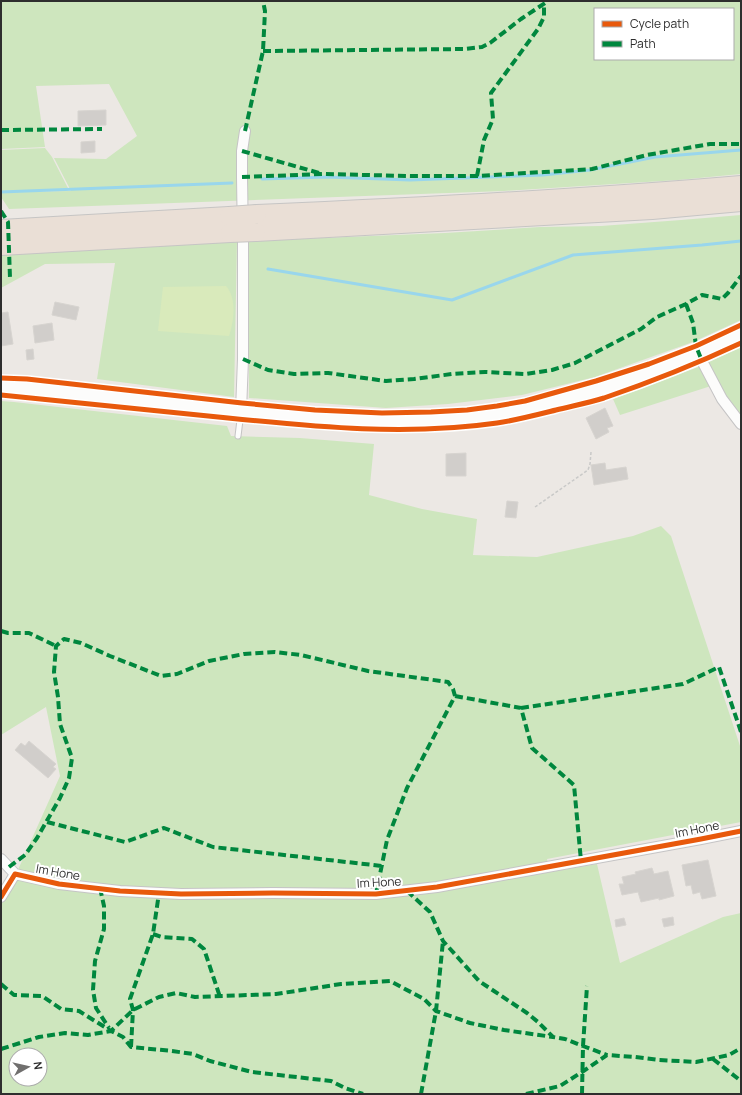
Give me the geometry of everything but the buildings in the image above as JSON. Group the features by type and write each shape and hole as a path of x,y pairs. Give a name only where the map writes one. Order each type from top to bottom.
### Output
{"highway":[{"path":"229,225 257,214 433,206 636,194 741,185"},
{"path":"1,229 21,236 229,225 256,232 652,210 741,202"},
{"path":"1,246 21,236"}],"street":[{"path":"241,411 243,359 242,150 245,131"},
{"path":"1,387 314,418 382,421 431,421 497,415 599,390 652,373 741,334"},
{"path":"702,361 722,399 741,424"},
{"name":"Im Hone","path":"15,874 59,884 120,891 181,894 376,894 437,887 741,831"},
{"path":"1,859 15,874 1,898"}],"lane":[{"path":"238,436 241,411"}],"path":[{"path":"535,507 588,470 591,452"}],"green space":[{"path":"1,1 741,1 741,174 678,180 504,191 9,209 1,197 1,192 71,191 54,158 106,159 137,136 109,84 36,86 45,147 1,149"},
{"path":"45,148 52,157 69,190 1,191 1,150"},
{"path":"741,215 741,320 693,342 595,377 522,395 448,404 386,408 249,398 249,241 445,233 540,227 601,226"},
{"path":"237,241 234,397 97,379 115,263 45,264 1,288 1,254"},
{"path":"226,286 232,297 234,310 229,336 158,331 163,287"},
{"path":"741,347 741,420 724,398 707,363"},
{"path":"701,366 711,386 620,415 613,399"},
{"path":"1,401 227,426 231,436 300,438 374,444 369,495 422,509 477,519 473,555 537,557 633,536 661,526 671,536 741,749 741,822 547,859 550,872 597,864 620,963 723,917 741,913 741,1094 1,1094 1,899 17,872 60,776 46,707 1,735"}],"waterway":[{"path":"262,179 327,177 410,180 543,175 590,170 655,157 741,150"},
{"path":"1,192 232,183"},
{"path":"268,269 452,300 573,255 741,241"}],"marked path":[{"path":"245,131 263,51 265,11 263,1"},
{"path":"263,51 464,49 482,47 490,43 521,19 548,1"},
{"path":"477,176 484,140 493,119 491,93 538,29 544,17 544,4"},
{"path":"1,130 102,129"},
{"path":"242,177 324,174 477,176 592,169 647,155 710,144 741,144"},
{"path":"242,151 319,173"},
{"path":"1,211 8,222 10,278"},
{"path":"243,359 268,370 294,374 328,373 386,381 452,374 485,372 525,374 552,370 575,363 641,329 657,317 702,295 722,299 741,276"},
{"path":"686,304 693,323 696,346 702,361"},
{"path":"1,631 8,633 29,633 56,646"},
{"path":"9,867 25,855 37,838 60,798 69,778 72,758 60,724 54,672 56,646 64,639 81,643 161,676 177,674 209,661 244,654 275,652 301,655 368,671 448,682 453,689 455,696 407,788 387,840 376,894"},
{"path":"521,708 683,684 719,667 741,732"},
{"path":"455,696 521,708 532,748 574,785 581,861"},
{"path":"47,822 125,842 164,828 213,847 382,866"},
{"path":"100,888 104,906 104,929 95,961 93,990 96,1008 109,1028"},
{"path":"407,891 430,912 443,941 479,981 527,1013 553,1037 565,1039 607,1055"},
{"path":"131,1047 133,1010 130,999 153,934 159,893"},
{"path":"153,934 162,937 192,939 204,949 220,997"},
{"path":"421,1094 436,1011 443,941"},
{"path":"1,984 14,995 42,996 61,1009 79,1011 111,1031 133,1010 159,997 176,993 195,997 276,994 341,984 390,981 424,999 436,1011 470,1023 504,1030 553,1037"},
{"path":"582,1094 583,1046 587,986"},
{"path":"1,1049 39,1037 65,1033 88,1035 111,1031 123,1037 131,1047 193,1054 210,1061 252,1072 331,1081 345,1088 363,1094"},
{"path":"526,1094 560,1086 607,1055 696,1062 729,1055 741,1048"},
{"path":"713,1059 741,1081"}],"cycle path":[{"path":"1,378 27,379 315,410 382,413 467,410 525,401 596,381 649,364 696,346 741,325"},
{"path":"1,395 328,427 396,430 463,427 512,420 604,398 639,386 741,343"},
{"path":"1,897 15,874 59,884 120,891 181,894 376,894 437,887 741,831"}]}
